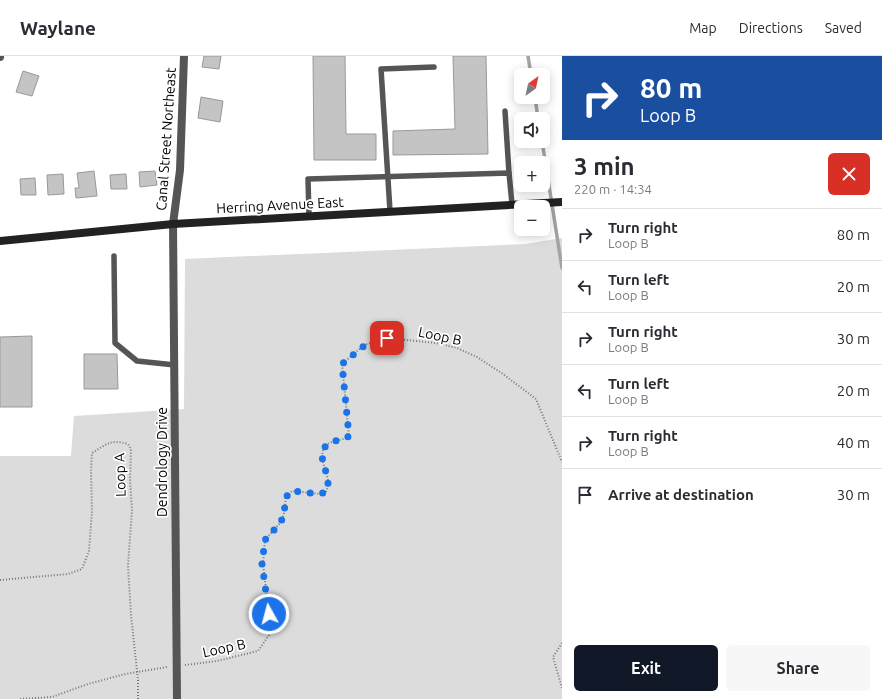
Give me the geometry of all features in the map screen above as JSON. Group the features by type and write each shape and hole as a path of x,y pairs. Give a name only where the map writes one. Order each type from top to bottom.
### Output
{"main road":[{"name":"Herring Avenue East","path":"0,241 173,224 562,202"}],"street":[{"name":"Canal Street Northeast","path":"173,224 180,170 184,56"},
{"name":"Dendrology Drive","path":"173,224 177,699"}],"lane":[{"path":"390,211 381,69 434,67"},
{"path":"505,111 512,204"},
{"path":"308,216 308,179 509,173"},
{"path":"114,256 115,343 137,361 175,365"}],"path":[{"name":"Loop B","path":"177,666 217,660 258,651 269,635 269,614 262,564 265,540 281,522 286,497 292,491 320,494 326,492 328,483 327,472 322,458 323,450 329,443 344,440 349,436 342,364 364,346 387,338 436,343 457,348 478,357 536,398 562,462"},
{"name":"Loop A","path":"0,580 68,574 82,569 89,551 92,512 92,453 109,443 116,441 128,444 131,449 130,479 132,510 128,566 131,615 138,672 138,699"},
{"path":"562,643 553,656 562,688"},
{"path":"20,699 52,697 88,684 125,674 177,666"}],"shaded area":[{"path":"562,238 562,699 0,699 0,456 71,456 74,416 184,409 185,259 525,244"}],"building":[{"path":"204,56 221,56 219,69 202,67"},
{"path":"313,56 345,56 346,134 376,134 376,160 314,160"},
{"path":"453,56 486,56 488,154 393,155 393,131 455,129"},
{"path":"23,71 39,76 32,96 16,92"},
{"path":"201,97 223,101 220,122 198,118"},
{"path":"94,171 97,196 76,198 75,188 79,188 77,173"},
{"path":"155,171 157,185 140,187 139,172"},
{"path":"63,174 64,194 48,195 47,175"},
{"path":"126,174 127,189 111,189 110,175"},
{"path":"35,178 36,195 21,195 20,179"},
{"path":"32,336 32,407 0,407 0,337"},
{"path":"84,354 117,354 118,389 84,389"}],"waterway":[{"path":"528,56 530,68"},
{"path":"536,104 537,112"},
{"path":"543,148 562,268"}],"route":[{"path":"269,614 262,564 265,540 281,522 286,497 292,491 320,494 326,492 328,483 327,472 322,458 323,450 329,443 344,440 349,436 342,364 364,346 387,338"}]}
